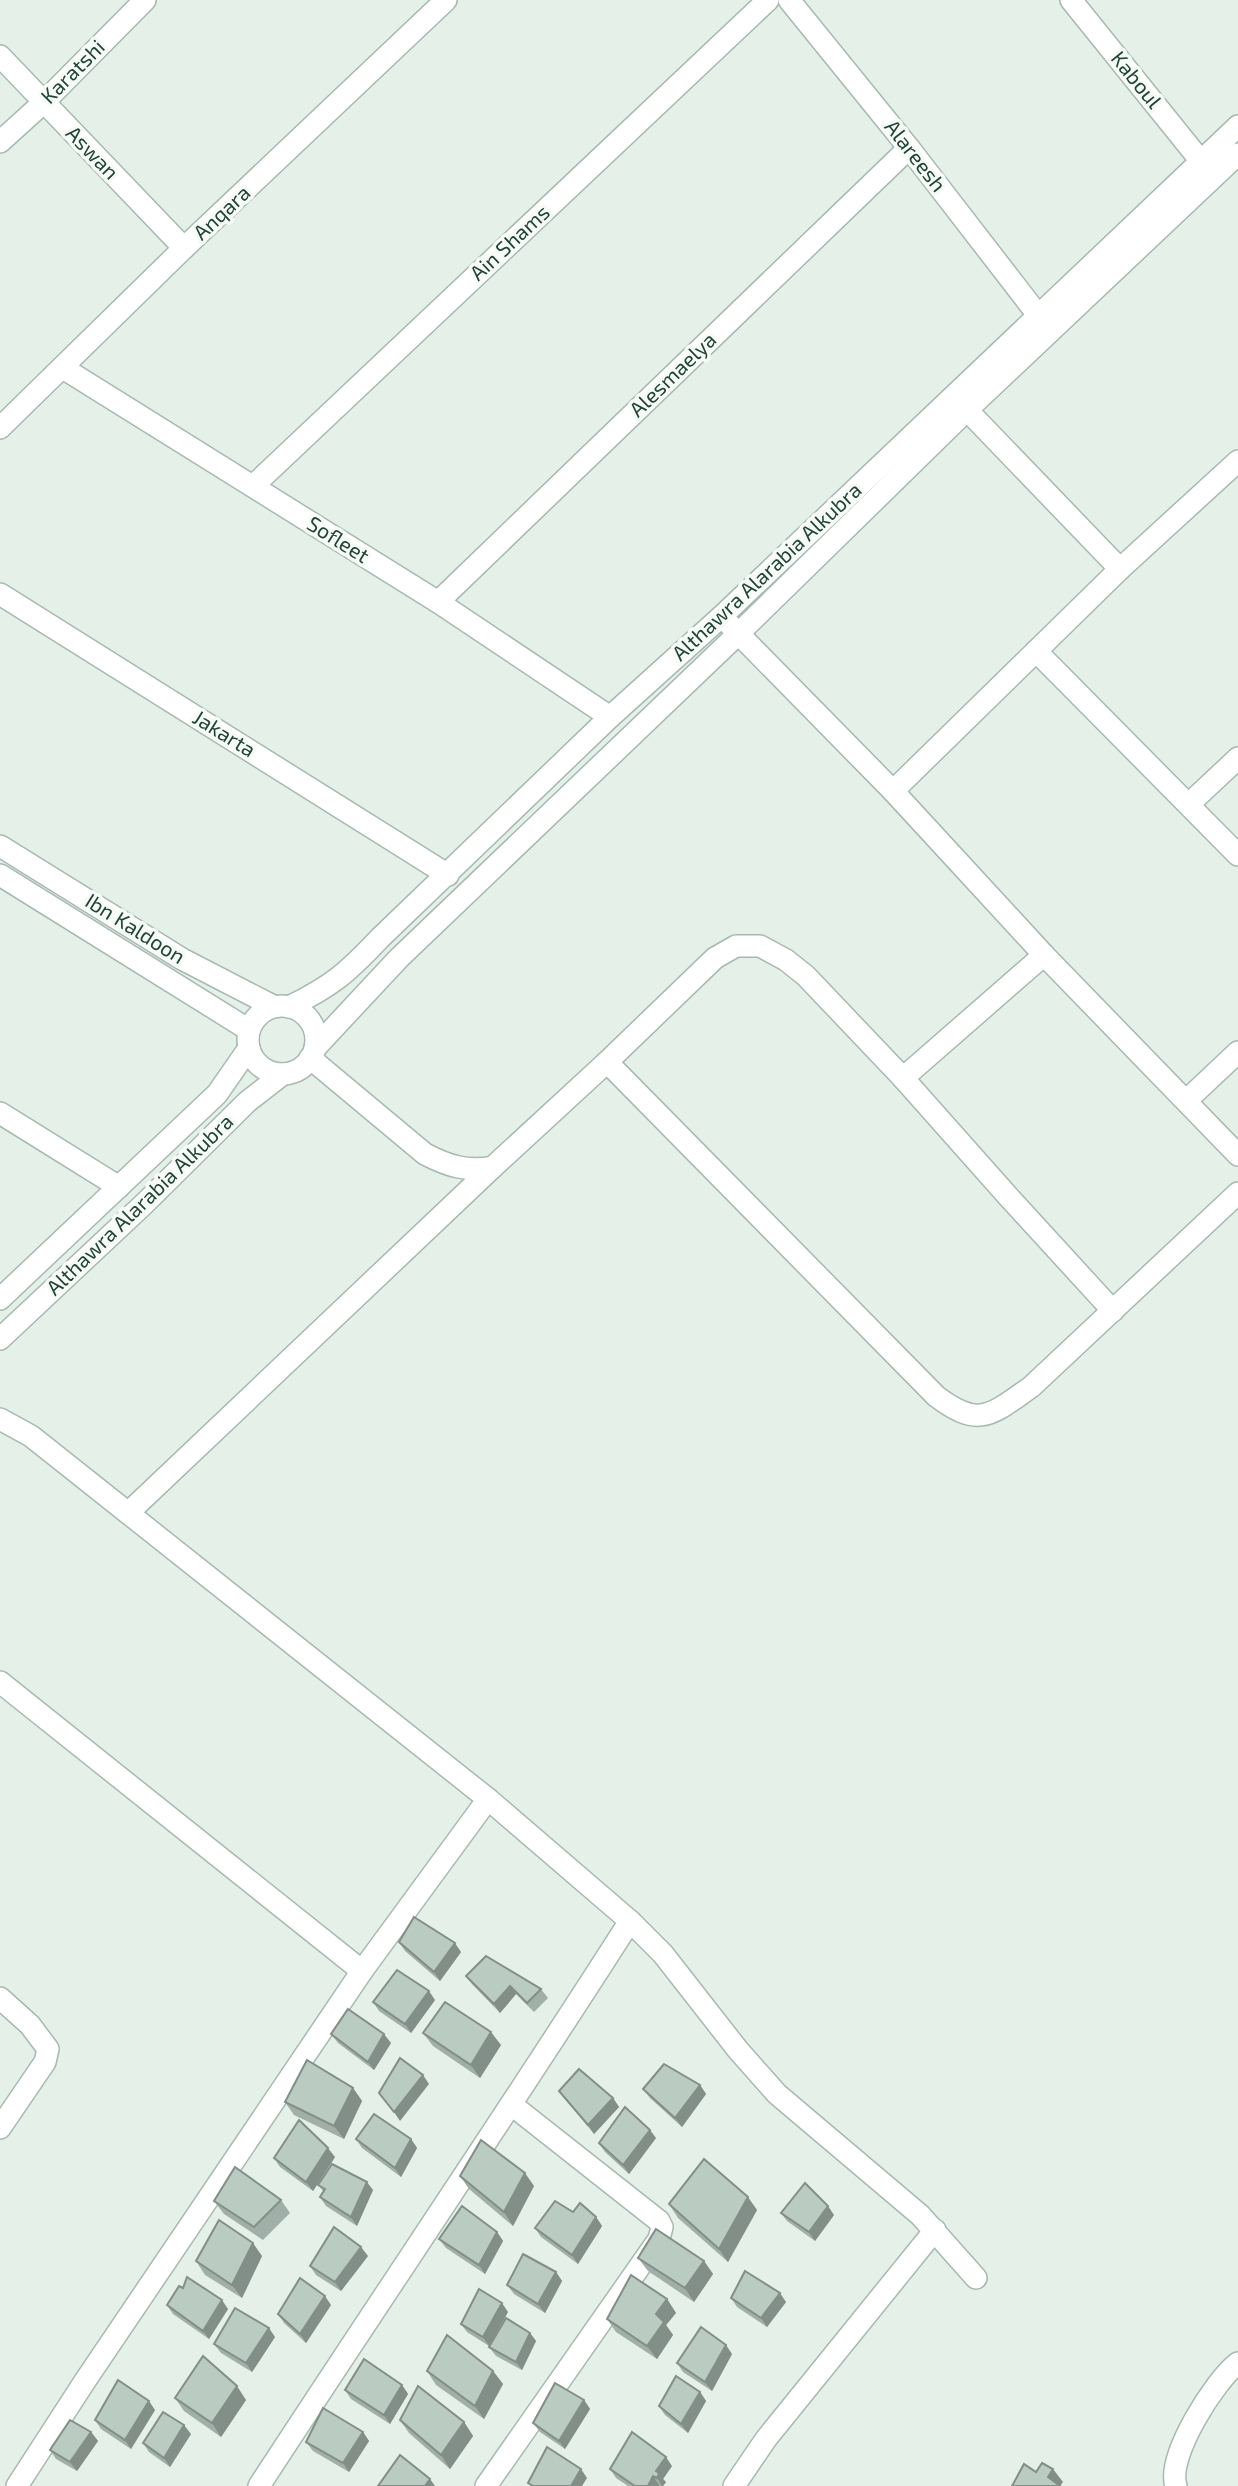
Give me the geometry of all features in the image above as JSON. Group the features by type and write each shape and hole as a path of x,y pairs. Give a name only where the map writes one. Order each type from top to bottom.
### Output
{"street":[{"name":"Karatshi","path":"0,142 43,103 145,0"},
{"name":"Anqara","path":"0,428 184,248 446,0"},
{"name":"Ain Shams","path":"253,486 768,0"},
{"name":"Alareesh","path":"789,0 909,148 1038,315"},
{"name":"Kaboul","path":"1071,0 1200,160"},
{"name":"Aswan","path":"0,56 184,248"},
{"name":"Althawra Alarabia Alkubra","path":"281,1007 333,984 350,971 380,938 610,717 722,616 1238,126"},
{"name":"Alesmaelya","path":"438,602 909,148"},
{"name":"Althawra Alarabia Alkubra","path":"312,1053 400,958 967,410 1238,154"},
{"name":"Sofleet","path":"62,368 438,602 610,717"},
{"path":"967,410 1121,569"},
{"path":"893,791 1121,569 1238,461"},
{"name":"Jakarta","path":"0,594 448,875"},
{"path":"722,616 893,791 1044,955 1238,1155"},
{"path":"1036,651 1238,855"},
{"path":"1189,804 1238,758"},
{"name":"Ibn Kaldoon","path":"0,846 181,959 281,1007"},
{"name":"Ibn Kaldoon","path":"0,875 249,1039"},
{"path":"380,938 400,958"},
{"path":"128,1513 715,958 736,946 760,946 786,960 806,976 903,1077 1006,1195 1113,1311"},
{"path":"903,1077 1044,955"},
{"path":"281,1007 299,1010 313,1027 312,1053 303,1066 283,1074 261,1067 249,1039 257,1017 281,1007"},
{"name":"Althawra Alarabia Alkubra","path":"0,1299 217,1094 249,1039"},
{"path":"1186,1100 1238,1052"},
{"path":"312,1053 425,1154 443,1164 463,1169 493,1167"},
{"path":"607,1062 936,1396 955,1411 973,1416 994,1413 1031,1387 1238,1193"},
{"name":"Althawra Alarabia Alkubra","path":"0,1339 144,1204 247,1102 283,1074"},
{"path":"0,1113 119,1187"},
{"path":"0,1419 31,1436 128,1513 488,1800 631,1921 663,1954 738,2050 777,2094 907,2203 935,2230 976,2278"},
{"path":"0,1682 362,1971"},
{"path":"18,2486 85,2381 362,1971 488,1800"},
{"path":"259,2486 631,1921"},
{"path":"0,1998 30,2025 48,2049 45,2062 0,2128"},
{"path":"486,2486 659,2239 662,2227 659,2221 512,2105"},
{"path":"734,2486 766,2439 935,2230"},
{"path":"1176,2486 1174,2481 1178,2456 1195,2417 1229,2370 1238,2363"}],"building":[{"path":"414,1917 455,1943 434,1972 399,1942"},
{"path":"486,1956 541,1989 527,2003 510,1986 494,2004 466,1976"},
{"path":"397,1970 429,1991 405,2024 373,2002"},
{"path":"445,2002 491,2032 471,2065 423,2033"},
{"path":"348,2009 384,2034 368,2062 331,2034"},
{"path":"400,2058 423,2075 394,2112 379,2093"},
{"path":"307,2060 353,2088 334,2126 285,2102"},
{"path":"664,2064 700,2085 675,2118 643,2089"},
{"path":"579,2069 613,2098 588,2125 559,2091"},
{"path":"625,2107 650,2130 623,2165 599,2143"},
{"path":"374,2114 411,2139 395,2168 356,2139"},
{"path":"299,2120 328,2148 306,2182 274,2158"},
{"path":"481,2140 525,2173 504,2212 460,2176"},
{"path":"704,2159 748,2197 719,2249 669,2204"},
{"path":"332,2164 367,2182 351,2217 320,2197 325,2189 318,2185"},
{"path":"235,2167 281,2200 254,2227 214,2201"},
{"path":"805,2183 828,2206 809,2232 781,2213"},
{"path":"555,2201 573,2212 580,2203 596,2217 572,2255 535,2228"},
{"path":"462,2206 497,2232 479,2265 439,2239"},
{"path":"219,2220 253,2243 232,2285 196,2261"},
{"path":"334,2227 361,2247 335,2282 310,2266"},
{"path":"656,2229 704,2261 685,2288 638,2258"},
{"path":"523,2254 556,2272 538,2304 507,2285"},
{"path":"745,2271 780,2293 761,2318 731,2298"},
{"path":"631,2275 667,2299 656,2314 664,2322 647,2346 607,2319"},
{"path":"187,2277 222,2300 203,2331 167,2305 179,2286 183,2288"},
{"path":"300,2278 325,2296 300,2334 278,2314"},
{"path":"479,2289 502,2303 483,2337 461,2324"},
{"path":"235,2308 269,2328 246,2363 214,2344"},
{"path":"506,2318 530,2333 516,2362 489,2347"},
{"path":"701,2327 726,2345 705,2382 677,2363"},
{"path":"447,2335 493,2371 475,2406 427,2371"},
{"path":"203,2356 237,2386 212,2423 175,2398"},
{"path":"364,2359 402,2385 384,2415 345,2390"},
{"path":"676,2376 700,2392 681,2424 659,2406"},
{"path":"118,2380 149,2401 125,2440 95,2420"},
{"path":"555,2383 584,2400 559,2441 533,2423"},
{"path":"418,2386 464,2422 441,2455 400,2420"},
{"path":"323,2408 363,2432 343,2463 306,2442"},
{"path":"163,2412 184,2425 164,2458 143,2443"},
{"path":"70,2420 91,2432 70,2462 50,2450"},
{"path":"632,2432 666,2457 656,2471 659,2473 657,2478 653,2476 648,2486 635,2486 610,2469"},
{"path":"547,2447 581,2469 571,2486 533,2486 528,2483"},
{"path":"400,2455 430,2479 425,2486 378,2486"},
{"path":"1042,2463 1053,2469 1048,2477 1060,2486 1012,2486 1024,2464 1036,2472"}]}
